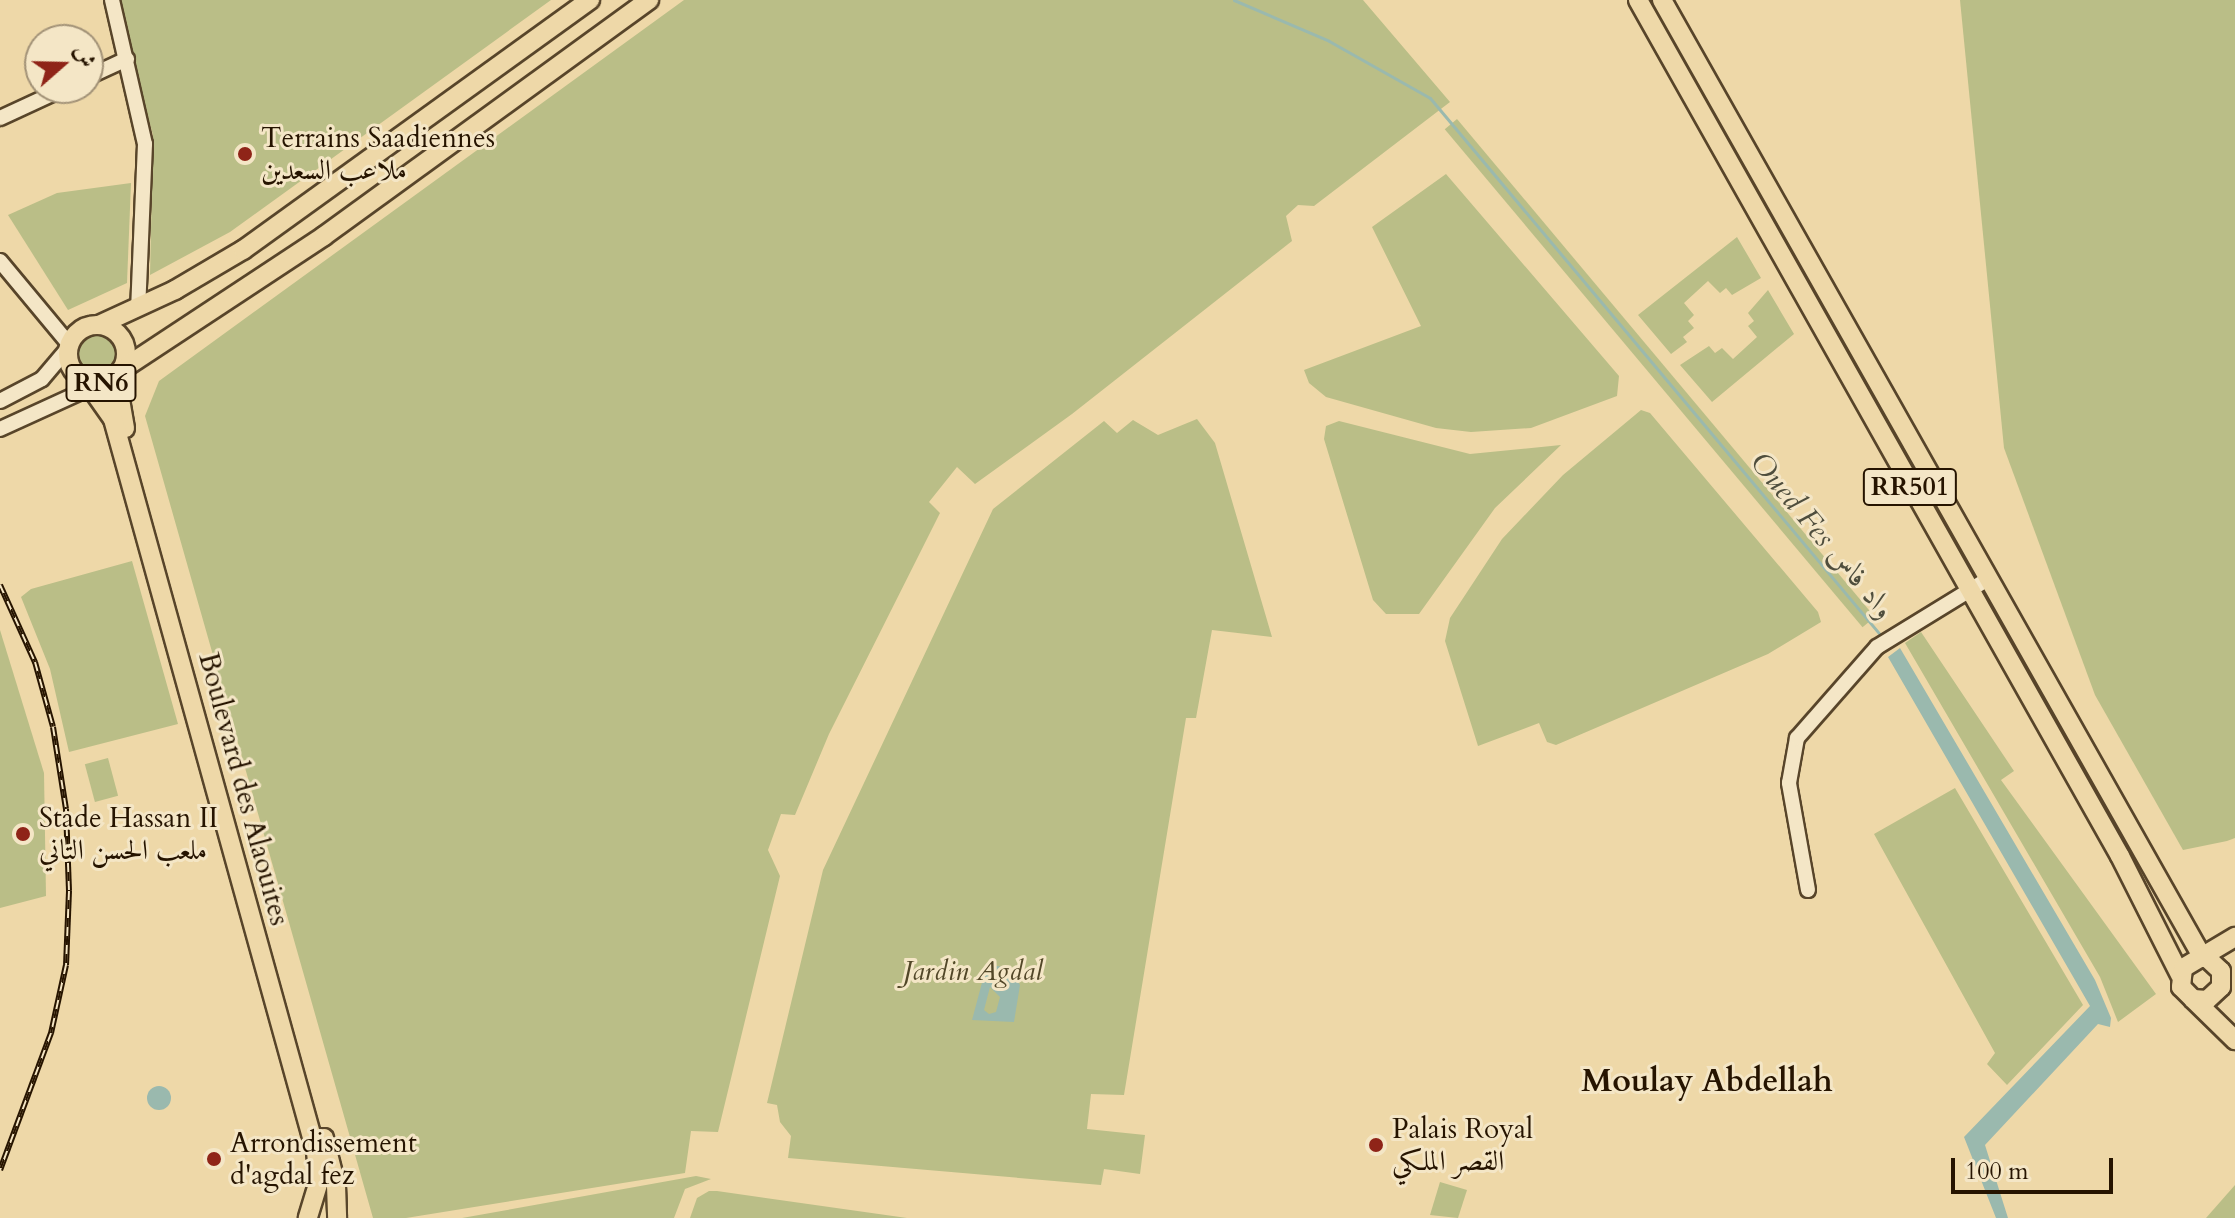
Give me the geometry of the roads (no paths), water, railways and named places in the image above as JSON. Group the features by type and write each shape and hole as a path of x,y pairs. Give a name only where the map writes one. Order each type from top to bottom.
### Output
{"main road":[{"name":"RN6","path":"103,380 71,368 69,346 80,330 138,308 209,272 305,208 590,0"},
{"name":"RN6","path":"103,380 312,244 649,0"},
{"name":"RR501","path":"1638,0 2152,914 2180,975 2181,987 2193,999"},
{"name":"RR501","path":"1662,0 2205,958 2226,978"},
{"name":"RN6","path":"99,325 121,338 126,354 103,380"},
{"name":"Boulevard des Alaouites","path":"103,380 316,1152 319,1181 308,1218"},
{"name":"Boulevard des Alaouites","path":"103,380 125,431 333,1170 337,1218"},
{"path":"2180,975 2188,962 2205,958 2235,937"},
{"path":"2193,999 2207,1000 2226,978"},
{"path":"2226,978 2234,1039"},
{"path":"2193,999 2234,1039"}],"street":[{"path":"112,0 145,144 138,308"},
{"path":"104,70 127,59"},
{"path":"0,118 30,104"},
{"path":"0,261 69,346 42,379 0,401"},
{"path":"0,429 103,380"},
{"path":"1808,890 1789,766 1797,738 1877,647 1893,634 1988,579"}],"water":[{"path":"1900,648 2095,980 2111,1018 2110,1027 2098,1024 1985,1145 2008,1218 1996,1218 1964,1137 2090,1006 1888,657"},
{"path":"987,964 1008,968 1020,985 1014,1022 972,1020","holes":["990,987 1000,997 996,1012 989,1014 984,1010"]},
{"path":"159,1086 170,1093 171,1098 164,1109 159,1110 148,1103 147,1098 154,1087"}],"waterway":[{"name":"Oued Fes واد فاس","path":"1234,0 1329,41 1430,98 1883,638"}],"railway":[{"path":"0,585 35,662 53,727 66,809 69,891 66,965 51,1033 0,1170"}],"place":[{"name":"Terrains Saadiennes ملاعب السعدين","path":"245,154"},
{"name":"Stade Hassan II ملعب الحسن التاني","path":"23,834"},
{"name":"Palais Royal القصر الملكي","path":"1376,1145"},
{"name":"Arrondissement d'agdal fez","path":"214,1159"}],"district":[{"name":"Moulay Abdellah","path":"1707,1081"}],"park label":[{"name":"Jardin Agdal","path":"973,971"}]}
